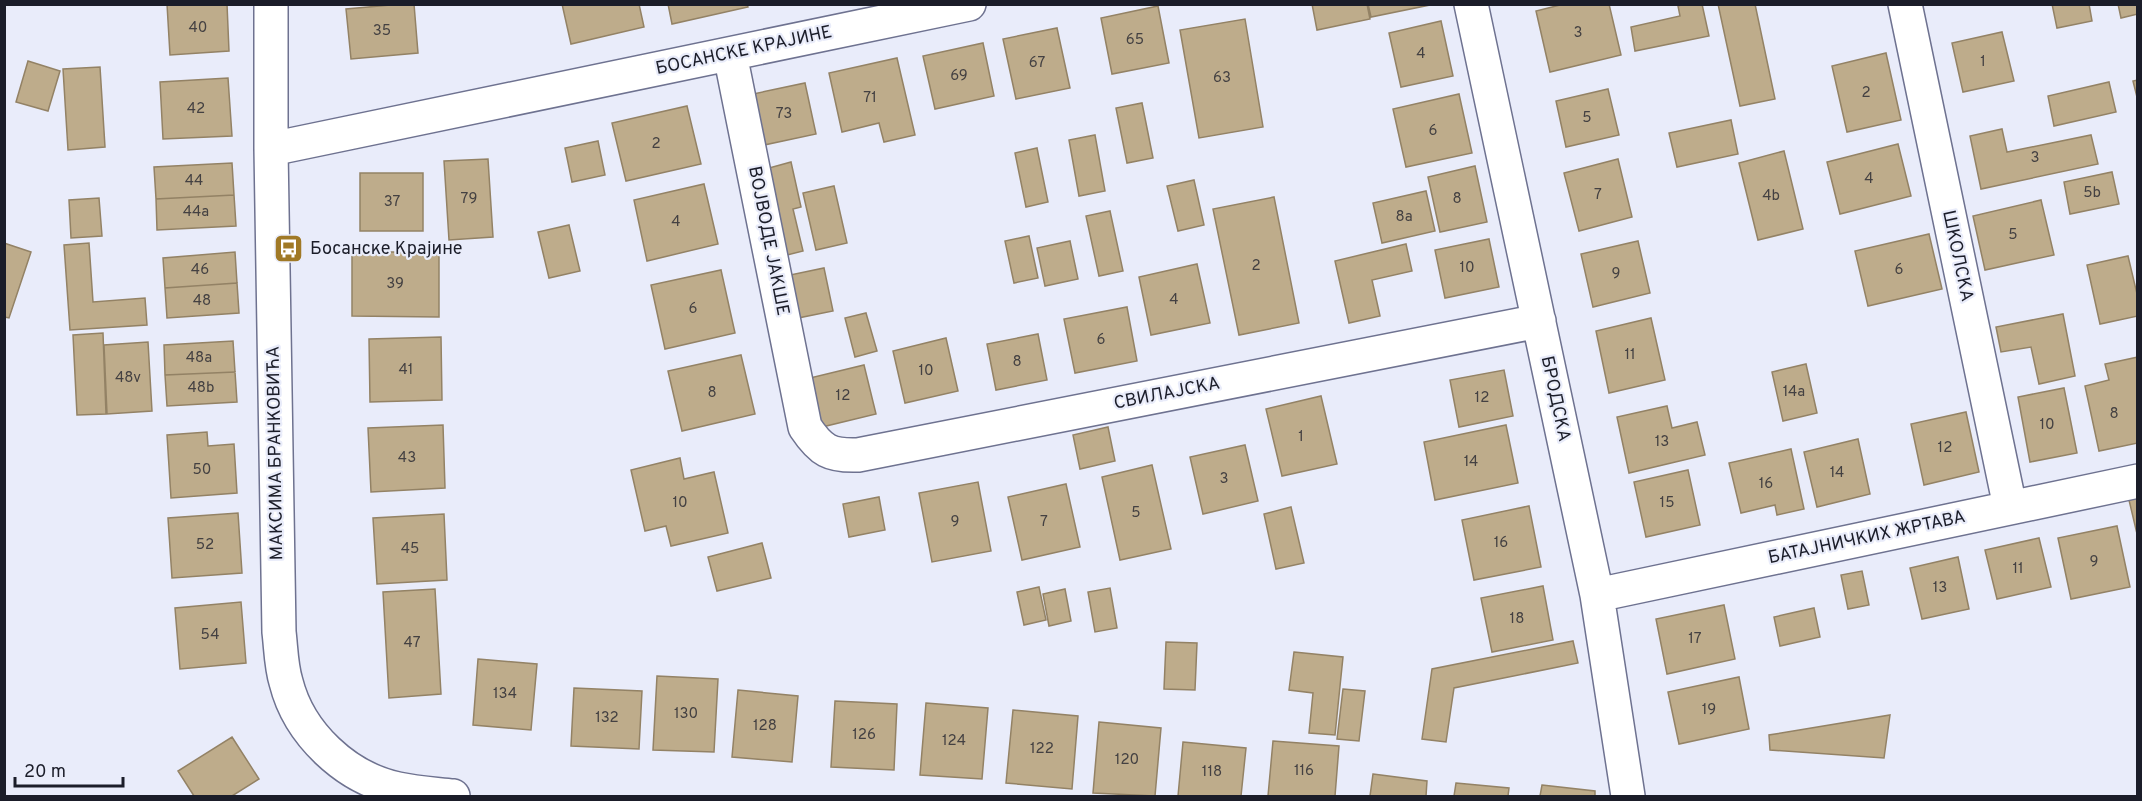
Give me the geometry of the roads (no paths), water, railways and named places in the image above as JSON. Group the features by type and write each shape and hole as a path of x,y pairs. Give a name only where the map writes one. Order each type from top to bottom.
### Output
{"street":[{"name":"МАКСИМА БРАНКОВИЋА","path":"272,4 271,149 279,632 286,682 302,722 330,754 361,775 397,789 453,796"},
{"name":"БОСАНСКЕ КРАЈИНЕ","path":"271,149 969,4"},
{"name":"БРОДСКА","path":"1471,4 1597,595 1628,796"},
{"name":"ШКОЛСКА","path":"1905,4 2010,507"},
{"name":"ВОЈВОДЕ ЈАКШЕ","path":"730,54 805,428"},
{"name":"СВИЛАЈСКА","path":"805,428 825,451 839,456 858,455 1539,321"},
{"name":"БАТАЈНИЧКИХ ЖРТАВА","path":"1597,595 2138,481"}],"place":[{"name":"Босанске Крајине","path":"289,249"}]}
